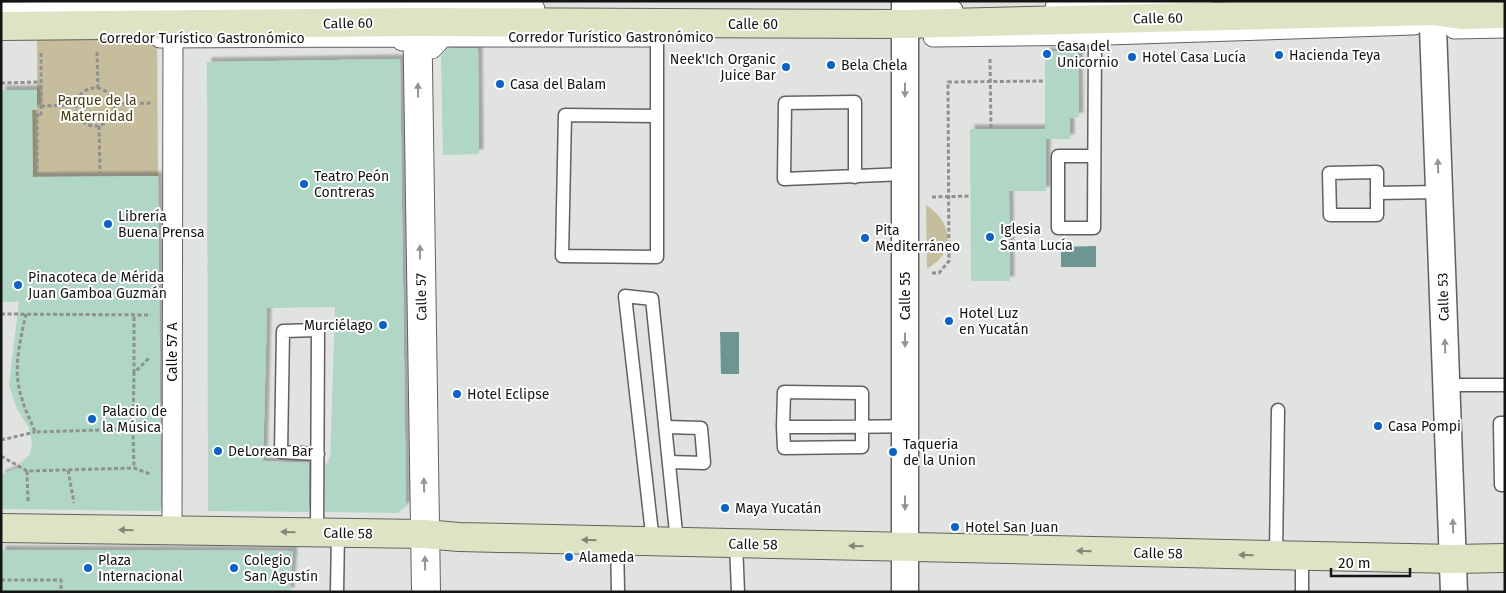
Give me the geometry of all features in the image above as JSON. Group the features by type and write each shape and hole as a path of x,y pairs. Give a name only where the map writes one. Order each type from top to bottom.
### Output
{"main road":[{"name":"Calle 60","path":"1,26 106,19 173,31 413,15 657,30 1248,8 1426,12 1461,15 1505,14"},
{"name":"Calle 58","path":"1,528 328,532 736,544 1289,556 1505,558"}],"street":[{"path":"922,1 922,6 929,11 939,11 1204,1"},
{"path":"1458,4 1505,3"},
{"name":"Corredor Turístico Gastronómico","path":"1,12 106,19 413,15 438,8 887,11 895,6 903,20 989,36 1095,35 1426,12"},
{"name":"Calle 53","path":"1426,12 1439,192 1454,592"},
{"name":"Calle 57","path":"413,15 426,592"},
{"name":"Corredor Turístico Gastronómico","path":"1,39 41,39 106,19"},
{"name":"Calle 55","path":"903,20 906,426 905,592"},
{"path":"1454,29 1505,28"},
{"name":"Corredor Turístico Gastronómico","path":"432,49 443,37 657,30"},
{"name":"Calle 57 A","path":"172,530 173,31"}],"lane":[{"path":"657,30 657,116 657,257 562,256 565,115 657,116"},
{"path":"1094,156 1058,156 1058,228 1094,228 1095,35"},
{"path":"855,177 855,102 785,102 784,179 855,177 905,174"},
{"path":"1376,172 1377,193 1377,215 1330,216 1329,173 1376,172"},
{"path":"1377,193 1439,192"},
{"path":"625,296 652,299 669,462 665,542 625,296"},
{"path":"318,454 281,452 283,330 318,330 318,454 337,592"},
{"path":"1447,385 1505,385"},
{"path":"784,392 862,393 862,447 784,448 784,428 784,392"},
{"path":"1278,410 1289,556 1302,592"},
{"path":"1505,423 1500,424 1501,485 1505,485"},
{"path":"784,428 906,426"},
{"path":"666,427 701,428 704,463 669,462"},
{"path":"616,541 618,592"},
{"path":"736,544 738,592"}],"path":[{"path":"98,88 106,19"},
{"path":"989,36 991,129"},
{"path":"41,39 41,116 37,116 35,170 37,176 172,174"},
{"path":"926,274 939,273 949,261 948,82 1045,81"},
{"path":"1,82 41,82"},
{"path":"91,88 104,90 112,98 114,104 112,117 108,122 99,126 89,126 83,122 78,117 75,105 80,94 91,88"},
{"path":"114,104 172,103"},
{"path":"41,106 75,105"},
{"path":"99,126 100,174"},
{"path":"926,197 970,196"},
{"path":"1,314 172,315"},
{"path":"26,314 19,344 17,362 18,384 21,398 36,432"},
{"path":"134,315 134,468"},
{"path":"134,373 172,336"},
{"path":"1,440 36,432 133,429"},
{"path":"1,456 27,471 134,468 172,483"},
{"path":"68,470 75,505"},
{"path":"27,471 28,506"},
{"path":"1,580 61,580 61,592"}],"green space":[{"name":"Parque de la Maternidad","path":"157,38 158,176 33,177 31,110 37,110 37,39"},
{"path":"926,205 942,221 946,228 948,241 942,256 927,269"}],"water":[{"path":"1096,246 1096,267 1061,267 1061,247"},
{"path":"720,332 739,332 739,374 721,374"}],"building":[{"path":"448,48 478,48 479,154 443,155 441,56"},
{"path":"1078,51 1079,117 1070,118 1070,139 1046,139 1046,191 1009,191 1010,281 971,281 970,129 1045,129 1045,52"},
{"name":"Teatro Peón Contreras","path":"400,59 406,505 398,513 325,512 325,463 330,464 335,307 267,308 263,461 309,463 309,512 208,511 207,62"},
{"path":"1,90 37,90 37,110 32,110 33,177 158,176 161,511 1,509 1,475 17,468 25,461 30,454 32,443 29,428 17,409 9,385 19,302 1,302"},
{"path":"1,550 293,551 290,592 1,592"}],"place":[{"name":"Casa del Unicornio","path":"1047,54"},
{"name":"Hacienda Teya","path":"1279,55"},
{"name":"Hotel Casa Lucía","path":"1132,57"},
{"name":"Bela Chela","path":"831,65"},
{"name":"Neek'Ich Organic Juice Bar","path":"786,67"},
{"name":"Casa del Balam","path":"500,84"},
{"name":"Teatro Peón Contreras","path":"304,184"},
{"name":"Librería Buena Prensa","path":"108,224"},
{"name":"Iglesia Santa Lucía","path":"990,237"},
{"name":"Pita Mediterráneo","path":"865,238"},
{"name":"Pinacoteca de Mérida Juan Gamboa Guzmán","path":"18,285"},
{"name":"Hotel Luz en Yucatán","path":"949,321"},
{"name":"Murciélago","path":"383,325"},
{"name":"Hotel Eclipse","path":"457,394"},
{"name":"Palacio de la Música","path":"92,419"},
{"name":"Casa Pompi","path":"1378,426"},
{"name":"DeLorean Bar","path":"218,451"},
{"name":"Taqueria de la Union","path":"893,452"},
{"name":"Maya Yucatán","path":"725,508"},
{"name":"Hotel San Juan","path":"955,527"},
{"name":"Alameda","path":"569,557"},
{"name":"Plaza Internacional","path":"88,568"},
{"name":"Colegio San Agustín","path":"234,568"}]}
